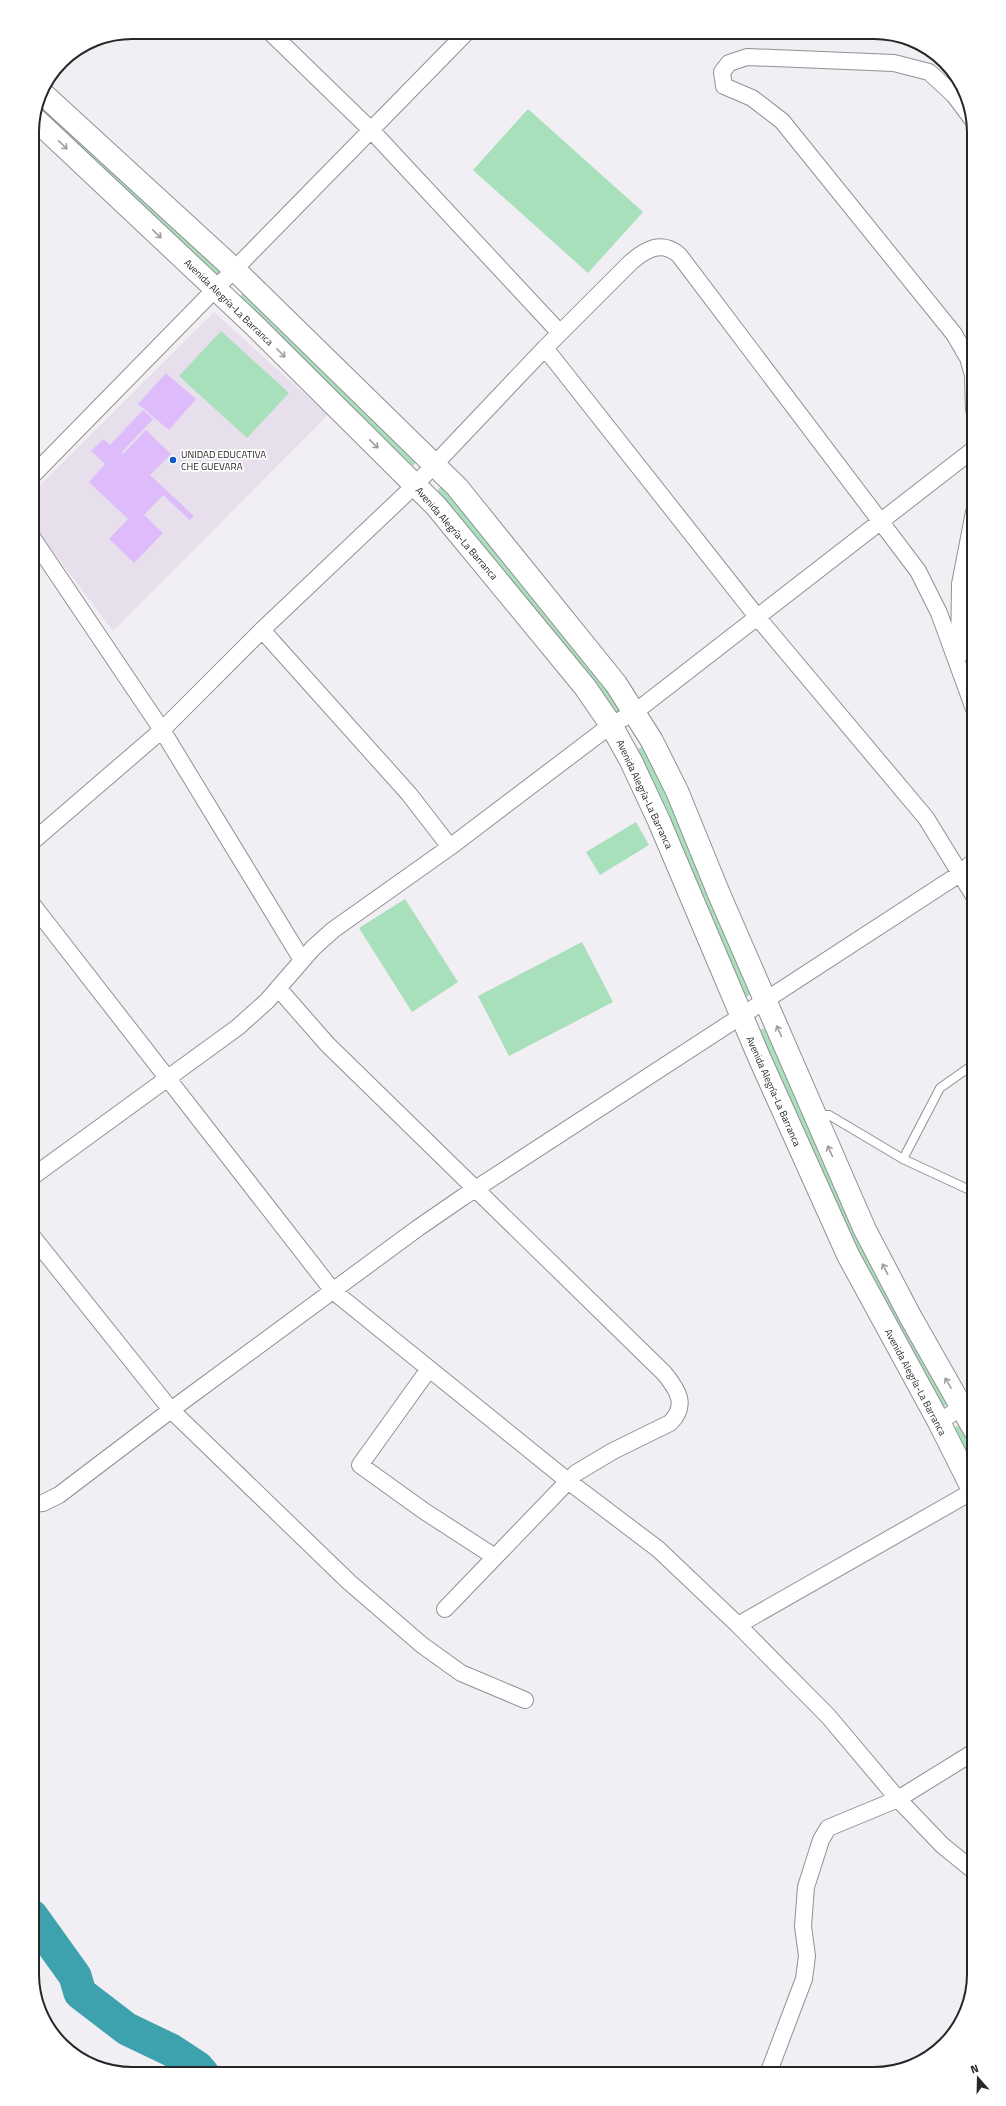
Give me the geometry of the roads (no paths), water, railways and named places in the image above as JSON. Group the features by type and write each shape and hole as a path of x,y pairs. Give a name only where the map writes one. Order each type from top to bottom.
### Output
{"main road":[{"path":"46,96 235,270 457,487 587,647 635,712 652,741 677,791 719,894 865,1230 886,1271 967,1401"},
{"name":"Avenida Alegría-La Barranca","path":"39,123 216,290 416,485 441,511 585,687 611,725 631,761 659,821 742,1016 848,1255 939,1422 967,1478"}],"street":[{"path":"277,39 372,131 560,333"},
{"path":"39,469 372,131 460,39"},
{"path":"963,108 954,95 929,72 894,63 747,57 729,63 722,72 724,86 752,98 782,121 954,334 967,356"},
{"path":"39,836 162,730 262,630 416,485 545,348 639,255 656,247 670,248 679,255 918,571 939,612 967,684"},
{"path":"545,348 758,618 904,790 926,818 967,883"},
{"path":"39,1172 238,1027 278,988 302,960 333,930 450,847 611,725 635,712 967,454"},
{"path":"39,547 162,730 302,960"},
{"path":"959,666 960,584 967,548"},
{"path":"262,630 409,794 450,847"},
{"path":"39,1503 43,1503 59,1495 171,1410 418,1228 476,1188 766,1002 962,873 967,868"},
{"path":"39,913 333,1291 568,1481 658,1549 738,1625 828,1716 898,1799 942,1845 967,1865"},
{"path":"278,988 327,1044 664,1373 678,1391 680,1408 677,1416 670,1422 588,1464 568,1481 445,1608"},
{"path":"39,1245 171,1410 349,1582 422,1646 461,1673 525,1700"},
{"path":"430,1369 360,1465 424,1511 495,1557"},
{"path":"939,1422 967,1404"},
{"path":"738,1625 967,1496"},
{"path":"771,2067 804,1979 806,1956 803,1926 806,1888 821,1840 828,1828 898,1799 967,1756"}],"lane":[{"path":"903,1159 940,1088 967,1069"},
{"path":"815,1115 829,1115 903,1159 967,1189"}],"waterway":[{"path":"39,1926 75,1976 80,1993 127,2029 171,2050 197,2067"}],"place":[{"name":"UNIDAD EDUCATIVA CHE GUEVARA","path":"173,460"}]}
